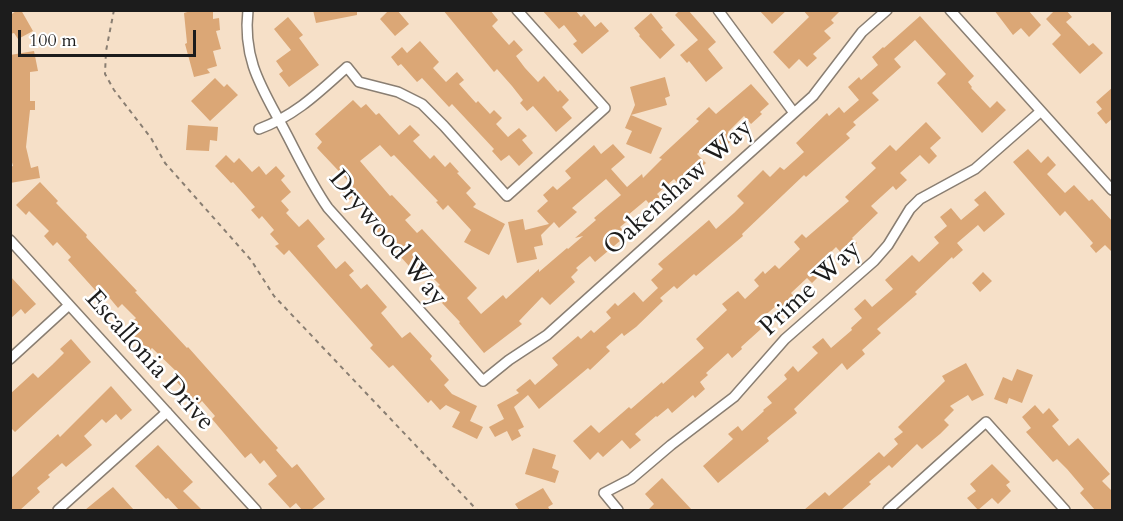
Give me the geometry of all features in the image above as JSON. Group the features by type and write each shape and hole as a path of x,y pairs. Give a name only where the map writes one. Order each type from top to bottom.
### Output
{"street":[{"name":"Drywood Way","path":"248,10 246,40 260,88 280,121 316,191 328,208 483,381"},
{"path":"259,129 280,121 304,106 347,67 359,82 398,92 422,104 507,196 605,108 517,10"},
{"path":"718,10 794,113"},
{"name":"Oakenshaw Way","path":"483,381 509,360 547,335 813,96 862,32 887,10"},
{"path":"950,10 1113,190"},
{"name":"Prime Way","path":"618,510 604,493 631,479 670,445 734,397 785,339 874,261 920,199 975,170 1041,112"},
{"name":"Escallonia Drive","path":"10,240 256,510"},
{"path":"10,359 69,306"},
{"path":"59,510 167,412"},
{"path":"888,510 986,423 1065,510"}],"path":[{"path":"114,10 106,51 105,74 114,90 151,138 165,163 251,261 282,305 477,510"}],"building":[{"path":"21,10 33,31 18,39 14,33 10,34 10,15"},
{"path":"194,10 213,10 213,19 219,18 220,30 216,31 221,49 213,51 217,66 207,69 210,73 194,77 185,44 187,43 184,13"},
{"path":"313,10 357,10 357,15 316,23"},
{"path":"389,10 397,10 409,24 395,36 380,19"},
{"path":"443,10 490,10 498,20 492,26 509,45 514,40 523,50 516,56 525,68 538,82 544,76 558,92 560,90 569,100 562,107 572,118 556,132 533,106 527,111 520,103 523,100 512,86 497,69 494,72"},
{"path":"542,10 575,10 581,17 584,14 595,27 601,22 609,31 582,54 573,44 577,41 564,25 559,29"},
{"path":"680,10 688,10 716,42 708,49 723,68 706,82 689,61 687,63 680,55 698,40 675,15"},
{"path":"759,10 787,10 772,24"},
{"path":"803,10 841,10 831,20 834,23 824,31 831,38 813,54 817,58 807,67 799,59 789,69 773,52 809,17"},
{"path":"994,10 1028,10 1041,25 1029,37 1021,28 1013,35"},
{"path":"1055,10 1066,10 1072,17 1066,22 1089,46 1093,43 1103,53 1080,74 1052,44 1061,35 1046,19"},
{"path":"651,13 675,45 660,59 634,28"},
{"path":"920,16 974,76 968,82 971,88 990,108 997,101 1006,110 982,133 937,83 946,74 915,40 894,59 901,67 872,93 879,100 853,122 856,125 846,134 850,138 806,177 804,175 742,234 743,236 696,276 694,274 677,289 674,286 660,298 663,301 636,327 624,336 622,333 606,347 610,351 590,370 588,368 539,409 528,395 514,407 524,427 518,430 521,436 512,441 507,431 495,437 489,427 504,419 497,405 519,393 516,390 530,379 535,385 558,365 552,358 578,336 581,339 591,330 594,333 611,318 606,312 615,303 618,306 634,292 643,302 658,288 651,280 663,269 658,264 709,220 716,229 734,213 744,203 737,196 763,170 770,177 780,167 784,170 804,152 796,143 827,113 829,116 839,107 844,113 859,100 848,87 859,77 861,80 878,65 872,57"},
{"path":"288,17 303,35 299,38 319,65 289,87 279,74 283,71 276,61 291,50 274,29"},
{"path":"420,41 439,62 433,68 446,82 457,72 464,80 459,84 476,103 478,101 490,114 494,110 502,118 496,124 508,137 519,128 527,136 522,140 533,153 519,166 509,155 501,161 492,151 494,149 452,104 449,107 422,78 417,82 401,64 398,66 391,57 402,47 407,53"},
{"path":"34,51 38,71 30,72 30,101 35,101 35,110 30,110 26,147 31,168 38,166 40,178 10,183 10,167 13,166 10,155 10,55"},
{"path":"665,77 670,96 665,98 667,105 631,115 662,128 651,154 626,144 632,131 625,128 635,105 630,87"},
{"path":"215,78 224,87 227,84 238,95 210,121 191,101"},
{"path":"751,84 769,104 760,112 762,114 751,124 744,116 728,132 734,138 724,148 715,138 697,154 706,163 681,187 674,179 657,194 664,201 654,209 646,200 628,215 631,218 620,227 627,235 595,262 590,256 576,268 578,270 571,277 575,282 550,305 542,297 519,321 522,324 484,353 442,303 448,297 438,286 440,285 426,271 419,277 399,255 404,251 389,235 384,239 375,229 383,223 356,194 349,200 340,190 349,182 317,148 322,142 315,134 353,100 361,108 366,104 376,115 379,113 399,135 410,125 420,135 413,141 430,159 434,155 445,167 450,162 471,188 466,193 476,204 473,207 505,224 489,255 464,242 471,230 448,205 443,210 436,202 438,201 394,155 391,157 380,145 360,161 390,196 392,195 411,215 405,220 417,233 422,229 477,288 467,298 481,314 503,295 506,299 539,269 539,272 568,249 583,236 575,238 596,220 594,218 621,195 606,179 572,208 577,212 559,228 554,222 541,235 543,245 534,247 537,259 517,263 508,222 523,219 525,230 549,224 537,211 548,201 543,195 553,186 557,190 571,178 565,171 594,145 601,154 613,144 625,157 611,169 627,187 642,174 643,178 662,159 659,158 699,121 696,119 709,107 716,114"},
{"path":"1113,87 1113,118 1106,124 1097,113 1102,109 1096,102"},
{"path":"926,122 941,138 930,148 937,156 929,164 920,155 900,173 907,180 896,190 893,186 871,206 878,213 852,238 857,243 843,255 836,247 819,264 825,270 812,283 807,278 791,293 795,298 782,310 777,305 756,323 761,329 732,358 728,353 706,373 708,375 700,382 705,389 695,398 693,395 672,413 668,408 656,416 635,434 641,440 630,449 622,440 603,457 598,452 590,460 573,441 591,425 599,433 629,407 631,409 662,382 663,384 704,348 696,339 727,310 722,304 738,291 745,299 759,286 754,280 763,271 765,274 775,265 779,269 800,249 794,242 802,234 806,238 849,201 845,197 876,168 871,163 890,145 896,151"},
{"path":"188,125 218,127 217,141 210,140 209,151 186,150"},
{"path":"1028,149 1041,163 1048,156 1056,165 1047,174 1065,193 1074,185 1089,201 1092,199 1113,222 1113,253 1105,245 1096,253 1090,246 1093,243 1065,211 1060,216 1013,162"},
{"path":"226,155 234,163 239,158 252,172 259,166 266,175 276,166 285,176 281,180 291,192 281,201 289,210 286,213 299,227 308,219 325,239 317,246 336,269 345,261 354,271 349,275 361,289 367,284 387,307 381,313 402,338 410,332 432,356 430,359 449,380 444,385 452,394 477,406 470,421 483,427 477,439 452,427 460,412 446,405 440,410 431,400 428,403 393,365 389,368 370,348 373,345 289,250 284,255 275,246 279,244 270,234 274,230 262,216 259,219 251,210 255,207 215,166"},
{"path":"40,182 58,201 56,203 87,235 86,237 137,291 135,292 188,347 278,448 276,450 292,468 297,464 325,499 311,510 302,510 296,503 290,508 268,484 277,476 264,460 260,464 251,453 245,458 212,419 215,416 202,401 198,405 174,379 179,374 152,348 149,351 126,328 136,318 122,304 118,308 108,296 104,300 68,260 71,257 57,242 53,246 44,236 49,231 29,211 26,215 16,205"},
{"path":"985,191 1005,214 984,232 978,225 957,243 963,250 953,259 952,257 915,292 917,294 877,329 881,333 862,350 865,354 847,370 842,363 794,409 797,413 767,438 769,441 718,483 703,466 733,439 728,434 738,426 742,431 772,403 767,397 787,379 784,375 793,366 798,372 818,353 812,347 823,338 831,348 852,330 851,328 862,318 854,309 865,299 872,307 893,289 885,280 912,255 919,262 939,243 934,237 947,226 940,217 951,208 961,220 979,205 974,200"},
{"path":"983,272 992,281 980,292 972,283"},
{"path":"10,276 36,304 25,314 21,309 10,319"},
{"path":"71,339 91,362 15,432 10,427 10,394 33,373 38,378 64,353 60,349"},
{"path":"966,363 984,395 972,401 968,395 950,406 954,410 944,420 949,425 940,434 922,449 917,444 892,468 889,465 841,510 804,510 825,492 829,496 879,452 884,457 898,444 894,439 903,432 898,427 945,381 942,376"},
{"path":"1017,369 1033,375 1022,403 1009,398 1007,404 994,399 1003,377 1012,381"},
{"path":"111,386 132,410 121,420 116,414 106,423 102,419 84,436 92,445 66,467 62,463 48,475 50,477 37,488 40,492 20,510 10,510 10,479 58,434 60,437"},
{"path":"1035,405 1043,414 1049,408 1059,420 1052,426 1069,446 1078,438 1110,474 1102,481 1113,492 1113,510 1095,510 1080,493 1084,489 1067,469 1057,459 1053,462 1026,432 1031,428 1022,417"},
{"path":"158,445 193,482 183,491 202,510 179,510 135,466"},
{"path":"533,448 556,455 552,468 559,471 555,483 525,474"},
{"path":"992,464 1010,482 1006,485 1011,491 998,504 992,498 978,510 967,498 976,491 970,484"},
{"path":"662,478 692,510 648,510 654,504 645,494"},
{"path":"113,487 134,510 85,510"},
{"path":"543,488 553,504 548,507 550,510 519,510 515,504"}]}
